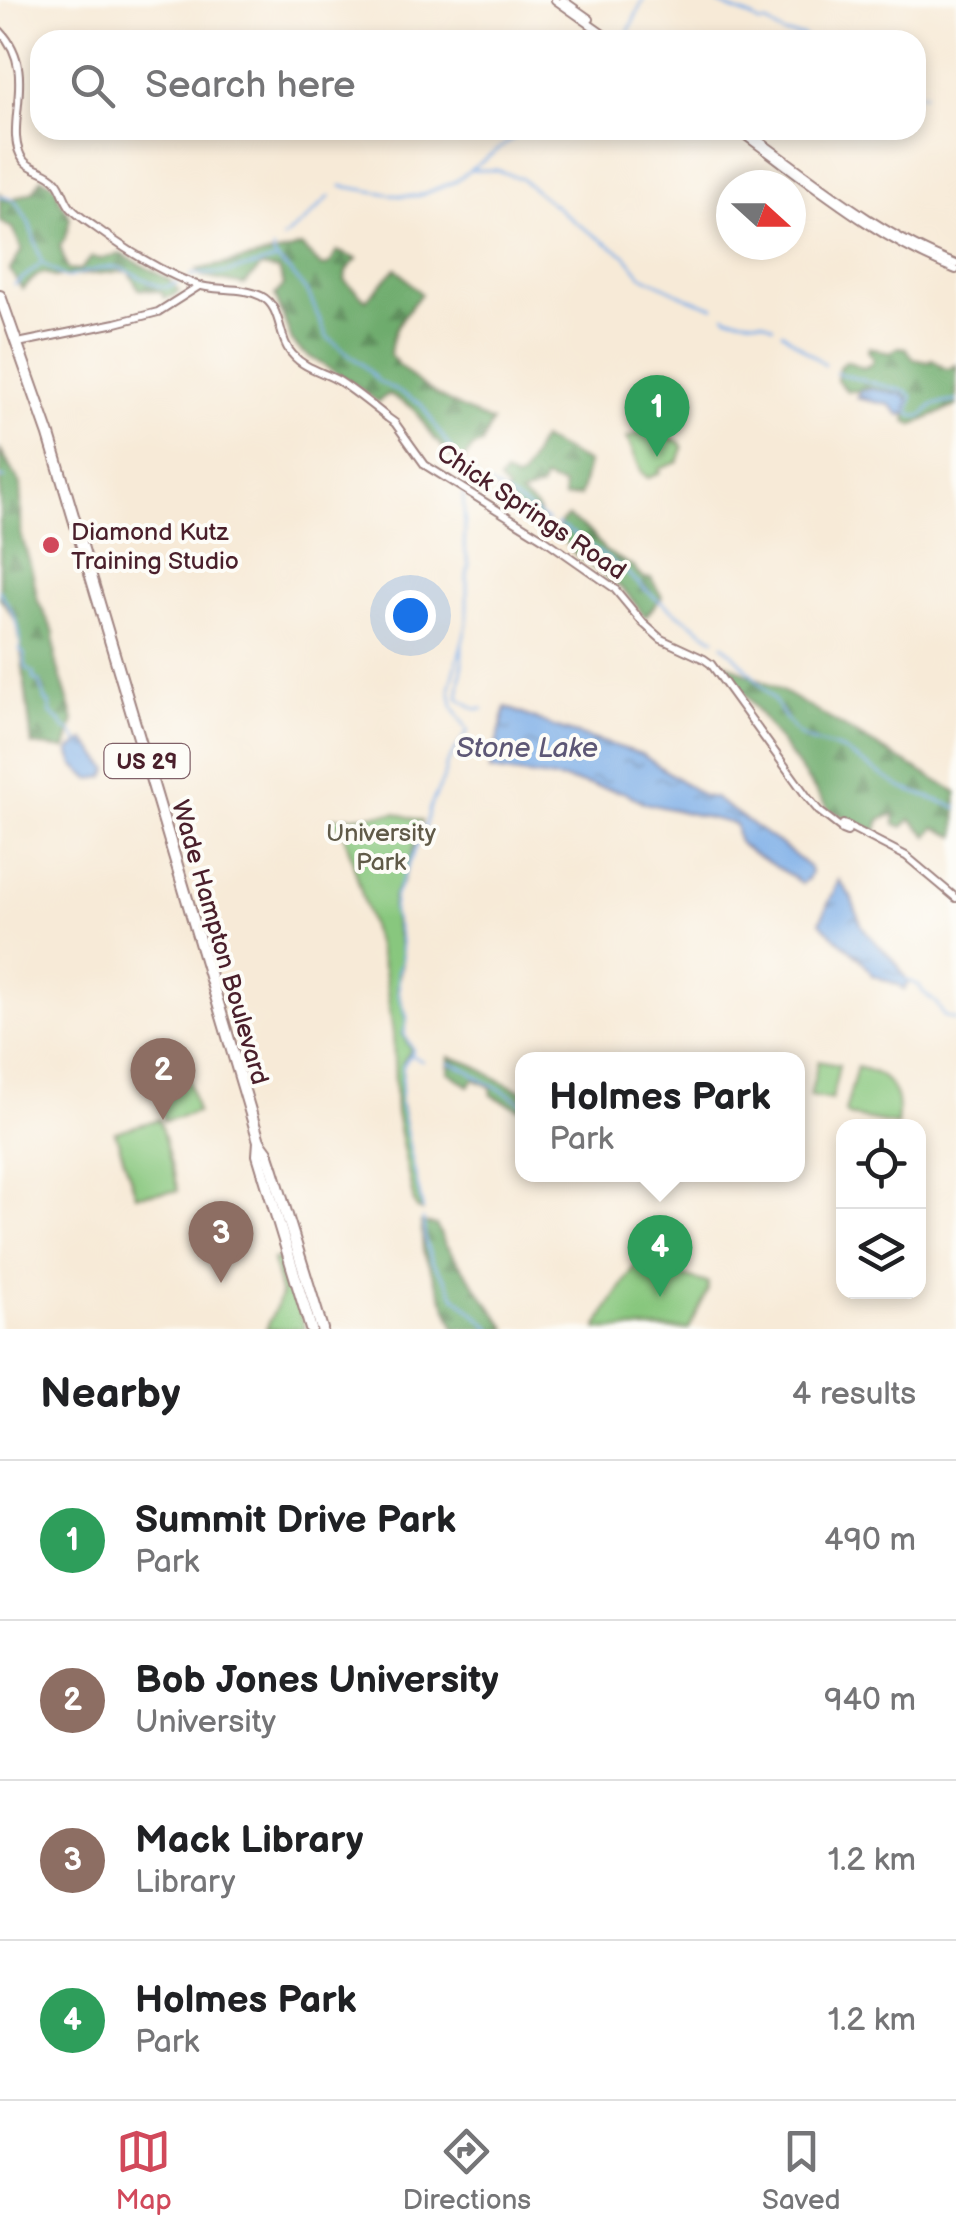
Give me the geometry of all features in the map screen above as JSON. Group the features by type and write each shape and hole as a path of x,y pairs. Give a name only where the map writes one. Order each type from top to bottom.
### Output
{"main road":[{"name":"Wade Hampton Boulevard","path":"0,296 49,435 311,1329"},
{"name":"Wade Hampton Boulevard","path":"259,1141 267,1152 322,1329"}],"street":[{"path":"555,0 601,30"},
{"path":"563,0 603,30"},
{"path":"0,31 12,46 19,70 15,142 22,158 54,178 72,210 83,218 146,262 199,286"},
{"path":"751,140 878,231 916,253 956,267"},
{"path":"759,140 882,228 956,267"},
{"path":"18,343 158,312 199,286"},
{"name":"Chick Springs Road","path":"199,286 264,298 273,308 284,343 302,364 340,382 395,423 424,465 606,582 661,639 704,659 728,686 808,798 831,820 906,856 956,898"}],"green space":[{"path":"42,178 55,186 70,217 60,246 67,269 80,270 92,257 121,254 170,280 179,291 164,298 161,292 139,289 128,271 54,277 45,273 22,289 10,270 22,249 12,228 0,222 0,193 7,201 33,191"},
{"path":"301,246 322,267 330,264 337,251 357,259 346,271 345,281 366,300 396,268 421,294 396,329 390,355 424,386 492,422 482,444 473,447 460,465 432,436 413,408 388,394 378,402 302,352 292,341 275,295 284,285 279,270 261,267 244,285 203,277 196,270"},
{"path":"869,347 889,353 906,348 914,359 932,359 949,369 956,365 956,406 913,425 906,421 909,399 871,388 847,391 837,380 839,367 846,361 863,368 870,365 873,359"},
{"path":"650,429 680,442 683,448 678,462 648,478 627,438"},
{"path":"541,439 588,463 580,496 564,498 563,486 544,479 540,488 520,495 537,508 544,527 541,531 498,505 508,491 499,481 505,474 516,480 522,477"},
{"path":"0,450 21,485 21,534 38,601 54,632 56,661 74,720 66,749 32,745 18,624 0,597"},
{"path":"568,517 592,534 605,551 634,567 638,574 651,578 662,597 645,617 624,591 579,557 564,540 558,530"},
{"path":"722,661 782,691 956,792 956,837 935,827 928,836 911,819 903,827 895,824 894,814 880,820 876,832 829,810"},
{"name":"University Park","path":"396,813 422,821 393,909 402,958 398,985 406,1016 403,1034 411,1050 403,1062 400,1101 422,1211 414,1203 396,1113 393,1033 384,971 345,836 331,822 333,818"},
{"path":"449,1057 469,1063 515,1087 515,1107 491,1095 491,1087 474,1079 469,1086 448,1072"},
{"path":"818,1061 839,1065 832,1100 810,1096"},
{"path":"185,1066 197,1112 164,1121 152,1075"},
{"path":"857,1067 885,1080 898,1103 898,1119 864,1119 845,1112"},
{"path":"159,1119 178,1191 136,1195 115,1132"},
{"path":"421,1223 436,1225 445,1244 507,1329 455,1328 423,1251"},
{"path":"284,1258 305,1329 266,1329 281,1296 273,1260"},
{"path":"637,1263 708,1283 708,1291 689,1329 597,1329"}],"water":[{"path":"871,388 903,394 909,399 906,414 900,415 890,405 857,398 860,391"},
{"name":"Stone Lake","path":"506,707 554,727 641,754 783,846 809,867 808,879 802,883 747,849 738,840 735,824 645,803 623,792 490,770"},
{"path":"85,740 109,770 104,777 90,779 74,765 69,751"},
{"path":"839,880 867,933 897,964 908,982 904,990 872,975 820,922"}],"waterway":[{"path":"629,30 643,0"},
{"path":"718,4 778,30"},
{"path":"341,186 418,196 454,182 511,140"},
{"path":"472,170 496,170 520,178 626,256 641,275 714,307"},
{"path":"0,196 14,200 22,211 42,263 66,278 114,267 159,286 178,283"},
{"path":"282,239 330,196"},
{"path":"273,250 309,295 327,337 378,381 421,404 450,448 476,476"},
{"path":"191,275 226,273 277,260"},
{"path":"14,285 41,264"},
{"path":"725,315 773,326"},
{"path":"782,332 825,365"},
{"path":"836,373 908,392 912,397 909,413 913,416 922,416 933,405 956,401"},
{"path":"467,487 475,476"},
{"path":"0,478 5,478"},
{"path":"487,483 548,521"},
{"path":"423,1210 400,1104 403,1066 413,1050 404,1034 407,1017 399,995 400,936 393,913 395,896 425,828 446,765 468,731 453,706 450,688 467,624 469,565 464,546 463,494"},
{"path":"556,524 715,639"},
{"path":"0,591 18,626 26,668 40,682 51,714 79,743"},
{"path":"462,643 458,698 483,709"},
{"path":"723,645 801,736 846,752 902,788 956,807"},
{"path":"906,980 920,986 944,1016 956,1020"},
{"path":"411,1055 422,1061"},
{"path":"449,1063 515,1098"},
{"path":"423,1219 432,1262 454,1295 492,1329"}],"place":[{"name":"Summit Drive Park","path":"657,457"},
{"name":"Diamond Kutz Training Studio","path":"51,545"},
{"name":"Bob Jones University","path":"163,1120"},
{"name":"Mack Library","path":"221,1283"},
{"name":"Holmes Park","path":"660,1297"}]}
